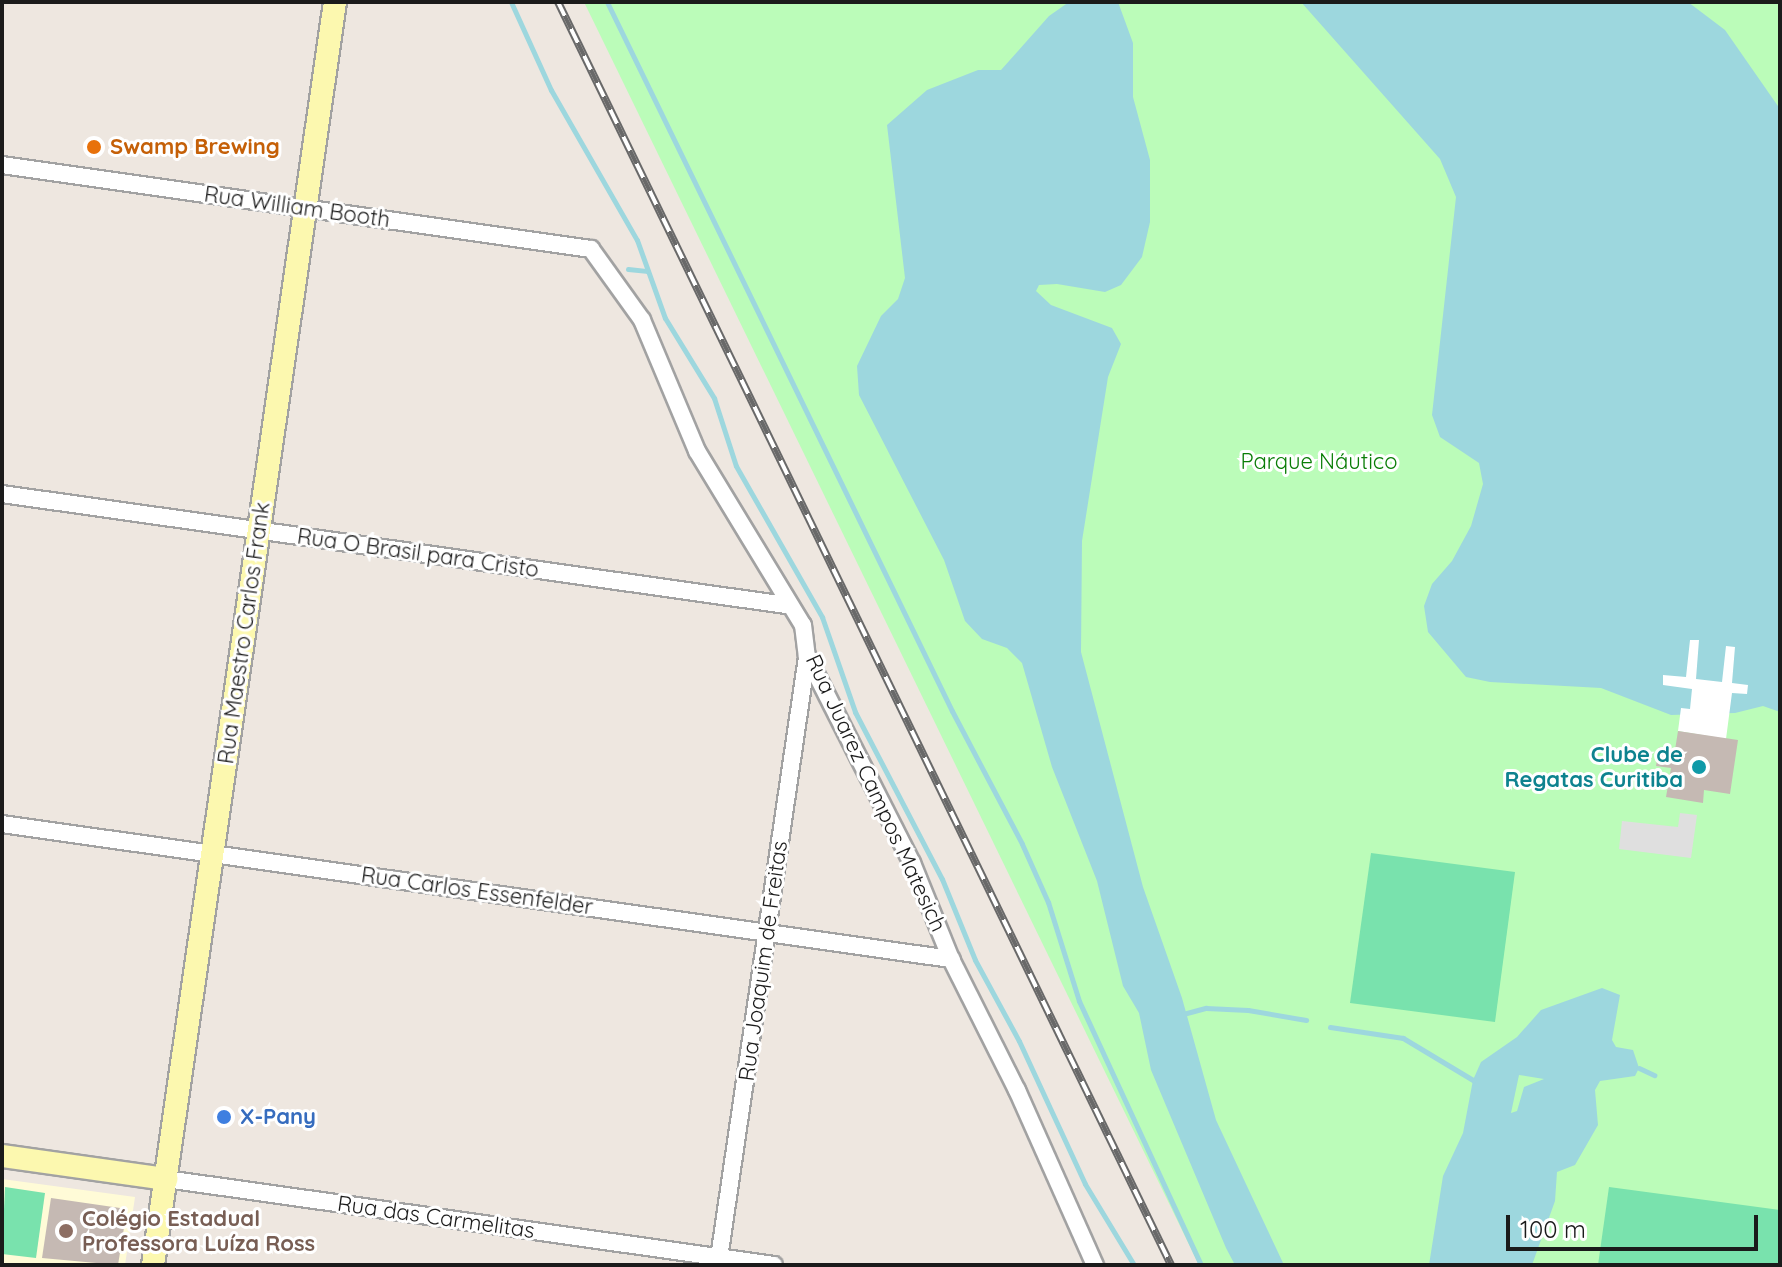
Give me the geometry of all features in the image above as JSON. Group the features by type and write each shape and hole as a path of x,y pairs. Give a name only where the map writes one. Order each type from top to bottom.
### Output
{"street":[{"name":"Rua Maestro Carlos Frank","path":"153,1265 335,2"},
{"name":"Rua William Booth","path":"2,165 591,249"},
{"name":"Rua Juarez Campos Matesich","path":"591,249 654,343 697,451 786,605 803,625 807,656 912,863 951,959 984,1019 1095,1265"},
{"name":"Rua O Brasil para Cristo","path":"2,494 786,605"},
{"name":"Rua Joaquim de Freitas","path":"719,1261 807,656"},
{"name":"Rua Carlos Essenfelder","path":"2,824 951,959"},
{"name":"Rua das Carmelitas","path":"2,1156 719,1261 774,1265"}],"shaded area":[{"path":"1680,813 1697,815 1691,858 1619,849 1622,821 1678,827"},
{"name":"Colégio Estadual Professora Luíza Ross","path":"2,1179 135,1197 125,1265 2,1265"}],"green space":[{"name":"Parque Náutico","path":"584,2 1780,2 1780,1265 1199,1265"},
{"path":"1371,853 1515,872 1495,1022 1350,1003"},
{"path":"5,1187 45,1193 36,1258 2,1254"},
{"path":"1609,1187 1780,1210 1780,1265 1598,1265"}],"water":[{"path":"1069,2 1118,2 1133,43 1133,97 1150,160 1150,222 1142,257 1121,285 1105,292 1057,284 1039,285 1036,291 1051,305 1112,328 1121,344 1108,377 1082,541 1081,652 1143,887 1182,998 1216,1120 1284,1265 1235,1265 1226,1248 1151,1070 1139,1013 1123,986 1097,881 1052,767 1022,663 1007,648 982,639 965,621 944,560 859,395 857,366 881,316 898,299 905,278 887,125 927,90 978,70 1001,70 1049,16"},
{"path":"1301,2 1688,2 1725,30 1780,109 1780,712 1763,706 1735,713 1671,715 1601,688 1490,682 1466,677 1428,632 1424,606 1432,584 1452,561 1471,526 1483,484 1479,463 1440,437 1432,415 1456,197 1440,159"},
{"path":"1602,988 1620,995 1612,1040 1616,1047 1633,1050 1639,1068 1635,1076 1600,1081 1595,1090 1598,1125 1575,1165 1557,1172 1555,1201 1532,1265 1429,1265 1443,1176 1463,1133 1473,1080 1481,1062 1517,1037 1541,1010","holes":["1519,1075 1544,1079 1524,1087 1517,1111 1511,1113"]}],"pier":[{"path":"1690,640 1699,640 1696,679 1722,682 1726,646 1735,647 1732,683 1748,685 1747,694 1732,693 1726,739 1678,731 1681,708 1690,709 1692,689 1663,685 1663,675 1686,677"}],"building":[{"name":"Clube de Regatas Curitiba","path":"1678,731 1738,740 1730,794 1704,790 1703,803 1666,797 1671,768 1656,766 1659,747 1675,750"},
{"path":"51,1198 127,1209 118,1265 42,1258"}],"waterway":[{"path":"511,2 551,90 637,240 665,318 714,398 736,466 822,617 855,712 942,879 975,960 1019,1041 1085,1184 1134,1265"},
{"path":"607,2 952,711 1022,844 1048,902 1079,1001 1201,1265"},
{"path":"628,269 646,271"},
{"path":"1183,1014 1206,1008 1248,1010 1306,1020"},
{"path":"1330,1027 1403,1038 1473,1080"},
{"path":"1639,1068 1654,1075"}],"railway":[{"path":"558,2 1171,1265"}],"place":[{"name":"Swamp Brewing","path":"94,147"},
{"name":"Clube de Regatas Curitiba","path":"1699,767"},
{"name":"X-Pany","path":"224,1117"},
{"name":"Colégio Estadual Professora Luíza Ross","path":"66,1231"}]}
